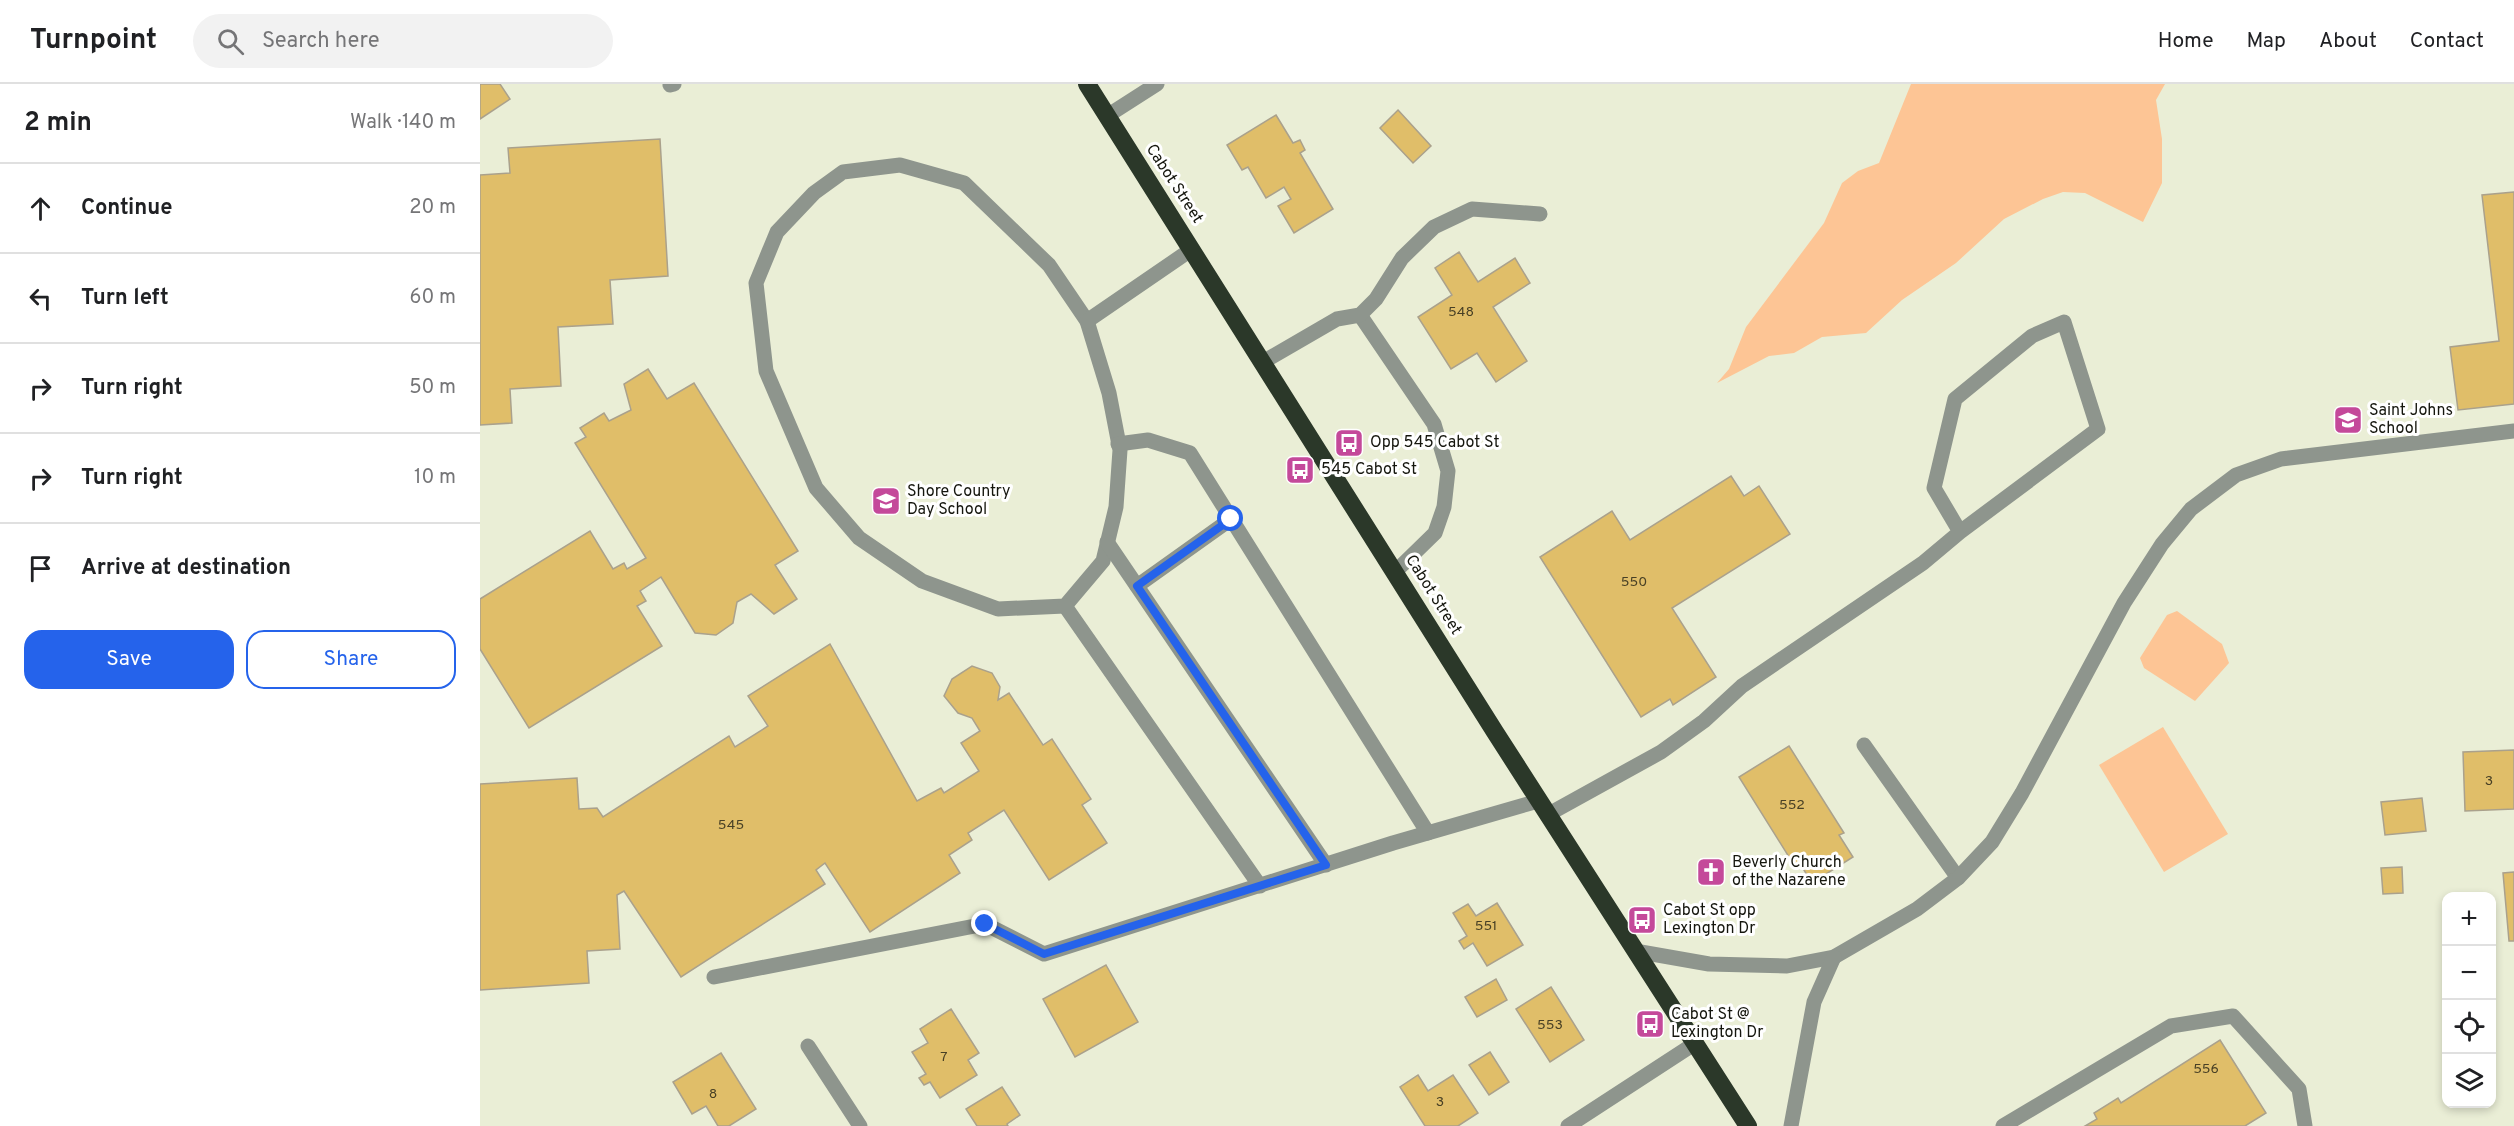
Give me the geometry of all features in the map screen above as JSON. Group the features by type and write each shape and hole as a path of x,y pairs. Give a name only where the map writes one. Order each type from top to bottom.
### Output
{"highway":[{"name":"Cabot Street","path":"1087,84 1543,808 1748,1126"}],"street":[{"path":"1107,116 1157,84"},
{"path":"900,165 964,183 1049,265 1087,321 1109,393 1118,444 1116,507 1103,561 1065,606 998,609 922,581 859,538 816,488 790,432 766,371 756,283 777,232 814,193 843,172 900,165"},
{"path":"1263,362 1337,319 1360,315 1376,299 1402,258 1434,227 1472,209 1540,214"},
{"path":"1087,321 1192,249"},
{"path":"1360,315 1434,424 1448,471 1444,507 1435,533 1395,572"},
{"path":"714,977 985,924 1044,954 1428,833 1543,808 1661,752 1704,721 1742,686 1923,563 1960,531 2098,429 2064,322 2032,336 1955,399 1935,488 1960,531"},
{"path":"1635,951 1709,964 1786,966 1834,957 1917,909 1958,878 1992,843 2022,793 2124,603 2162,544 2192,509 2236,475 2281,459 2514,431"},
{"path":"1118,444 1148,440 1190,453 1428,833"},
{"path":"1137,586 1231,519"},
{"path":"1107,542 1326,865"},
{"path":"1065,606 1260,886"},
{"path":"1864,745 1958,878"},
{"path":"1791,1126 1814,1002 1834,957"},
{"path":"2003,1126 2171,1026 2233,1016 2299,1089 2304,1126"},
{"path":"1568,1126 1694,1044"},
{"path":"808,1046 860,1126"}],"shaded area":[{"path":"1911,84 2165,84 2156,100 2162,139 2162,183 2143,222 2085,193 2063,192 2043,199 2004,219 1956,263 1902,300 1866,333 1822,337 1794,353 1769,356 1717,383 1729,369 1746,327 1824,223 1842,183 1858,171 1879,163"},
{"path":"2177,611 2222,644 2229,663 2195,701 2144,668 2140,658 2167,615"},
{"path":"2163,727 2228,834 2164,872 2099,765"}],"building":[{"path":"480,84 500,84 510,99 480,119"},
{"path":"1398,110 1431,146 1413,163 1380,128"},
{"path":"1276,115 1293,143 1300,140 1305,150 1300,153 1333,209 1294,233 1278,206 1291,199 1284,187 1266,198 1248,167 1242,170 1227,145"},
{"path":"660,139 668,276 610,280 613,324 558,327 561,386 510,389 512,423 480,425 480,175 510,173 508,148"},
{"path":"2514,192 2514,404 2458,410 2450,347 2499,341 2482,195"},
{"path":"1459,252 1478,282 1515,258 1530,283 1493,307 1527,361 1496,382 1477,353 1451,369 1418,317 1452,295 1435,268"},
{"path":"648,369 667,399 694,383 798,551 775,565 797,599 774,614 751,594 737,602 733,623 716,635 695,633 661,577 640,591 646,601 637,606 662,646 529,728 480,649 480,599 590,531 613,569 624,563 627,569 646,558 575,443 586,437 580,428 604,413 609,421 631,410 624,384"},
{"path":"1731,476 1744,496 1759,486 1790,534 1672,608 1716,677 1673,705 1670,699 1641,717 1540,557 1612,511 1630,540"},
{"path":"830,644 917,801 941,788 944,793 979,771 961,743 980,731 972,718 958,713 944,696 952,679 972,666 992,673 1000,687 998,700 1009,693 1043,745 1052,739 1091,799 1082,805 1107,843 1049,880 1004,810 968,833 972,840 949,855 960,873 870,932 825,863 816,870 825,884 681,977 624,891 617,895 620,949 587,951 589,983 480,990 480,784 577,778 579,809 597,808 603,817 729,736 735,747 768,726 748,696"},
{"path":"1789,746 1844,833 1839,835 1853,857 1812,883 1799,862 1794,865 1739,777"},
{"path":"2514,750 2514,809 2465,811 2463,752"},
{"path":"2422,798 2426,831 2385,835 2381,802"},
{"path":"2402,867 2403,893 2383,894 2381,868"},
{"path":"2514,872 2514,941 2509,941 2503,873"},
{"path":"1497,903 1523,945 1487,966 1473,943 1464,949 1459,941 1467,936 1453,913 1468,904 1476,916"},
{"path":"1106,965 1138,1022 1075,1057 1043,999"},
{"path":"1496,979 1507,1000 1477,1017 1465,997"},
{"path":"1551,987 1584,1040 1550,1062 1516,1009"},
{"path":"951,1009 979,1053 968,1060 977,1075 940,1098 930,1082 924,1085 919,1078 926,1074 912,1052 928,1043 920,1029"},
{"path":"2220,1040 2266,1113 2245,1126 2085,1126 2097,1119 2094,1113 2118,1098 2121,1103"},
{"path":"1490,1052 1509,1082 1489,1095 1469,1065"},
{"path":"721,1053 756,1109 729,1126 718,1126 706,1106 692,1114 673,1082"},
{"path":"1418,1075 1428,1091 1453,1075 1478,1113 1458,1126 1425,1126 1400,1087"},
{"path":"1002,1087 1020,1115 1007,1124 1008,1126 977,1126 966,1109"}],"place":[{"name":"Saint Johns School","path":"2348,420"},
{"name":"Opp 545 Cabot St","path":"1349,443"},
{"name":"545 Cabot St","path":"1300,470"},
{"name":"Shore Country Day School","path":"886,501"},
{"name":"Beverly Church of the Nazarene","path":"1711,872"},
{"name":"Cabot St opp Lexington Dr","path":"1642,920"},
{"name":"Cabot St @ Lexington Dr","path":"1650,1024"}],"route":[{"path":"985,924 1044,954 1326,865 1137,586 1231,519"}]}
